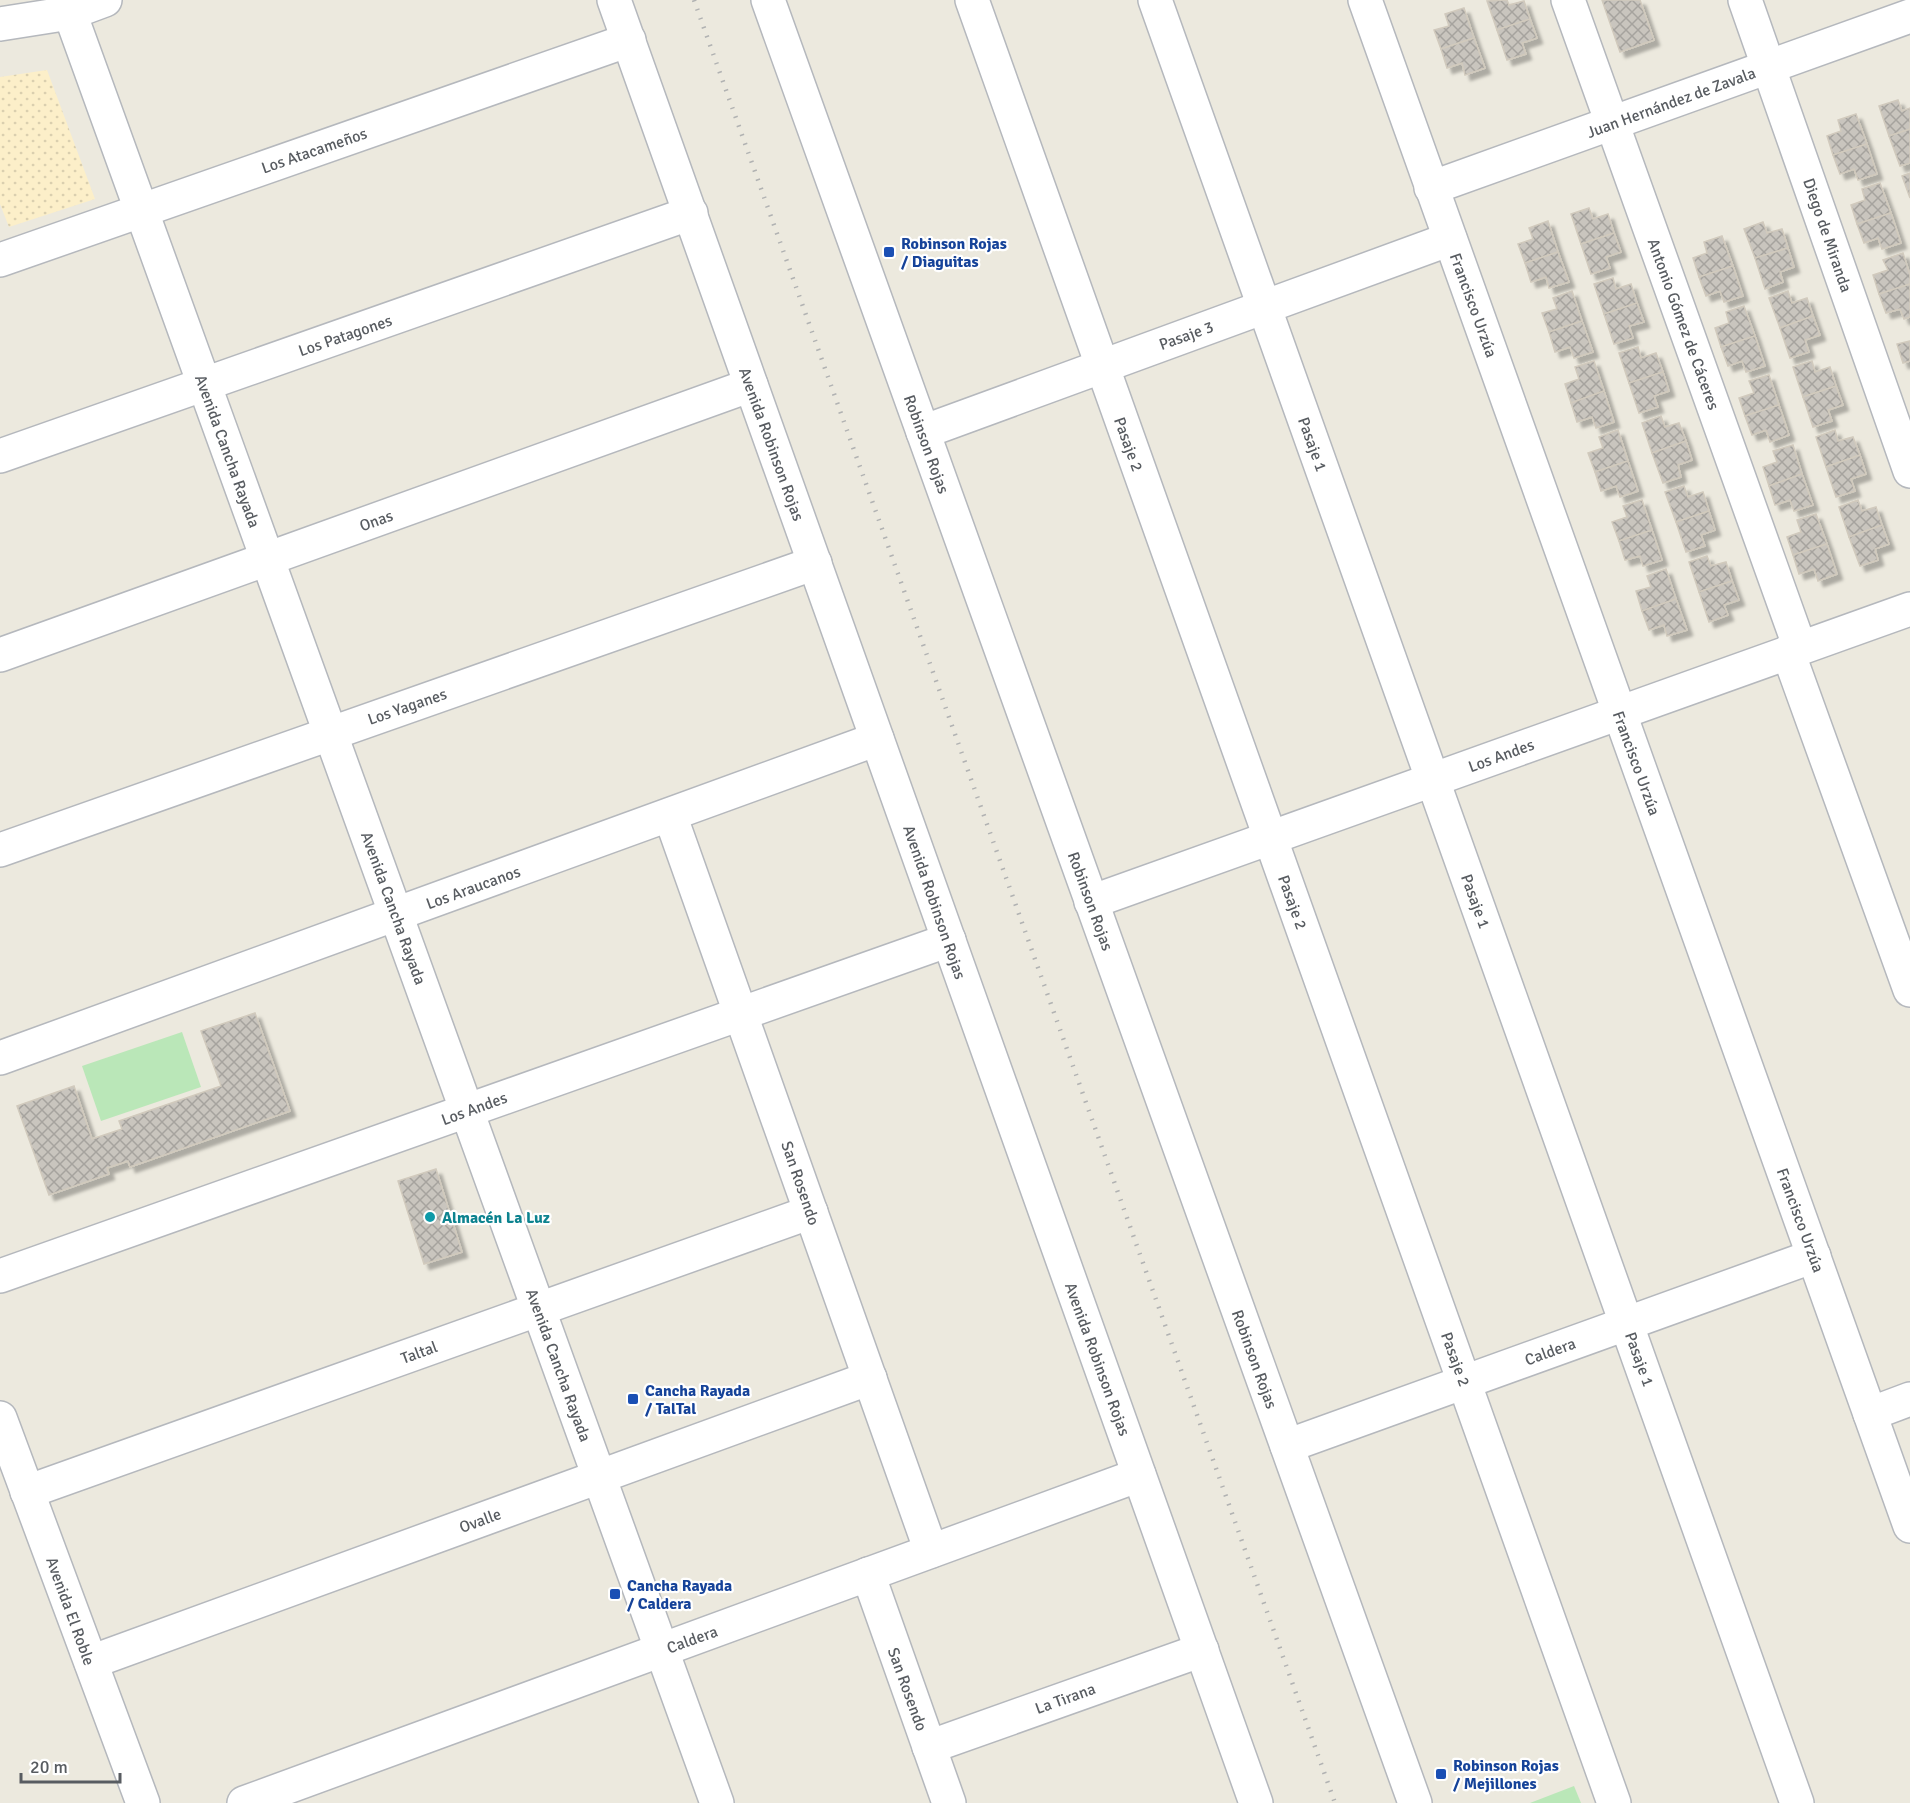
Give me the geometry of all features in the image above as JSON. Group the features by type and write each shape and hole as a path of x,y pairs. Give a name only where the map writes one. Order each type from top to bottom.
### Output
{"street":[{"path":"0,24 70,13 105,0"},
{"name":"Avenida Robinson Rojas","path":"614,0 1256,1803"},
{"name":"Robinson Rojas","path":"768,0 1414,1803"},
{"name":"Pasaje 2","path":"972,0 1614,1803"},
{"name":"Pasaje 1","path":"1155,0 1797,1803"},
{"name":"Francisco Urzúa","path":"1365,0 1910,1526"},
{"name":"Antonio Gómez de Cáceres","path":"1568,0 1794,650"},
{"name":"Diego de Miranda","path":"1745,0 1910,471"},
{"name":"Avenida Cancha Rayada","path":"70,13 717,1803"},
{"name":"Juan Hernández de Zavala","path":"1431,188 1910,16"},
{"name":"Los Atacameños","path":"0,260 629,40"},
{"name":"Los Patagones","path":"0,456 690,213"},
{"name":"Pasaje 3","path":"923,432 1450,239"},
{"name":"Onas","path":"0,655 751,385"},
{"name":"Los Yaganes","path":"0,850 815,563"},
{"name":"Los Andes","path":"1091,902 1910,609"},
{"path":"1794,650 1910,990"},
{"name":"Los Araucanos","path":"0,1058 878,739"},
{"name":"San Rosendo","path":"670,814 931,1551"},
{"name":"Los Andes","path":"0,1276 949,940"},
{"name":"Taltal","path":"27,1492 811,1212"},
{"name":"Caldera","path":"1287,1446 1814,1256"},
{"name":"Ovalle","path":"91,1662 870,1378"},
{"path":"1870,1414 1910,1399"},
{"name":"Avenida El Roble","path":"0,1418 143,1803"},
{"name":"Caldera","path":"244,1803 1139,1474"},
{"name":"San Rosendo","path":"868,1574 949,1803"},
{"name":"La Tirana","path":"929,1747 1202,1650"}],"green space":[{"path":"182,1032 201,1087 101,1121 82,1066"},
{"path":"1574,1786 1581,1803 1530,1803"}],"sand":[{"path":"47,70 95,199 9,227 0,204 0,77"}],"building":[{"path":"1507,0 1509,5 1524,1 1530,19 1497,30 1487,1"},
{"path":"1602,0 1640,0 1654,40 1620,52"},
{"path":"1464,8 1474,38 1441,49 1434,30 1449,26 1445,14"},
{"path":"1530,19 1537,38 1522,43 1526,54 1507,60 1497,30"},
{"path":"1474,38 1485,68 1465,75 1462,63 1447,68 1441,49"},
{"path":"1898,100 1902,111 1910,108 1910,129 1889,136 1879,106"},
{"path":"1856,114 1867,144 1833,155 1827,136 1841,131 1838,120"},
{"path":"1910,129 1910,163 1900,166 1889,136"},
{"path":"1867,144 1877,174 1858,180 1854,169 1840,174 1833,155"},
{"path":"1910,173 1910,198 1902,176"},
{"path":"1880,183 1891,213 1857,224 1851,205 1865,200 1862,189"},
{"path":"1589,208 1593,219 1608,214 1614,233 1581,244 1571,214"},
{"path":"1891,213 1901,243 1882,249 1878,238 1864,243 1857,224"},
{"path":"1548,221 1558,252 1525,263 1518,244 1533,239 1529,228"},
{"path":"1763,222 1767,233 1782,229 1788,248 1755,258 1744,229"},
{"path":"1614,233 1621,252 1606,257 1610,268 1591,274 1581,244"},
{"path":"1722,236 1733,266 1699,277 1693,258 1707,253 1704,242"},
{"path":"1788,248 1794,267 1780,272 1783,282 1765,289 1755,258"},
{"path":"1558,252 1569,282 1549,288 1546,277 1531,282 1525,263"},
{"path":"1903,253 1910,275 1910,284 1879,294 1873,275 1888,270 1883,260"},
{"path":"1733,266 1743,296 1724,302 1720,291 1706,296 1699,277"},
{"path":"1613,278 1616,289 1631,284 1637,303 1604,314 1594,284"},
{"path":"1910,284 1910,317 1904,319 1900,309 1886,313 1879,294"},
{"path":"1572,291 1582,321 1549,332 1542,313 1557,309 1553,298"},
{"path":"1788,291 1792,303 1807,298 1813,316 1780,328 1769,298"},
{"path":"1637,303 1644,322 1629,326 1633,338 1614,344 1604,314"},
{"path":"1744,306 1755,336 1721,347 1715,328 1729,323 1726,312"},
{"path":"1813,316 1820,335 1805,340 1809,352 1790,358 1780,328"},
{"path":"1582,321 1593,352 1574,358 1570,347 1555,352 1549,332"},
{"path":"1755,336 1765,366 1746,372 1742,361 1728,366 1721,347"},
{"path":"1910,341 1910,361 1903,363 1897,344"},
{"path":"1638,347 1641,358 1656,353 1663,372 1629,383 1619,353"},
{"path":"1594,361 1604,391 1571,403 1565,384 1579,379 1575,367"},
{"path":"1812,361 1815,372 1830,367 1836,386 1803,397 1793,367"},
{"path":"1663,372 1669,391 1654,396 1658,407 1639,413 1629,383"},
{"path":"1769,375 1779,405 1745,416 1739,398 1754,393 1749,381"},
{"path":"1836,386 1843,405 1828,410 1832,421 1813,427 1803,397"},
{"path":"1604,391 1614,422 1596,428 1592,417 1577,422 1571,403"},
{"path":"1779,405 1789,435 1770,442 1766,430 1752,435 1745,416"},
{"path":"1661,416 1665,427 1679,423 1686,441 1652,453 1642,423"},
{"path":"1618,430 1628,461 1595,472 1588,453 1603,448 1599,437"},
{"path":"1835,430 1838,441 1853,437 1860,455 1826,467 1816,437"},
{"path":"1686,441 1692,460 1678,465 1681,477 1663,483 1652,453"},
{"path":"1793,445 1802,474 1769,486 1763,467 1777,462 1773,451"},
{"path":"1860,455 1866,474 1851,479 1855,491 1836,497 1826,467"},
{"path":"1628,461 1638,491 1620,497 1616,486 1601,491 1595,472"},
{"path":"1802,474 1813,505 1794,511 1790,500 1775,505 1769,486"},
{"path":"1684,486 1688,497 1703,492 1709,511 1676,522 1665,492"},
{"path":"1642,500 1652,530 1619,541 1612,522 1627,517 1623,506"},
{"path":"1858,500 1862,511 1876,507 1882,525 1849,537 1839,507"},
{"path":"1709,511 1715,530 1701,535 1705,546 1686,552 1676,522"},
{"path":"1816,514 1827,544 1793,555 1787,537 1801,532 1797,520"},
{"path":"1882,525 1889,544 1875,549 1878,560 1860,566 1849,537"},
{"path":"1652,530 1662,560 1643,566 1640,556 1625,560 1619,541"},
{"path":"1827,544 1837,574 1818,581 1814,569 1799,574 1793,555"},
{"path":"1707,556 1711,566 1726,562 1732,581 1699,592 1689,562"},
{"path":"1666,569 1676,599 1642,611 1636,591 1651,587 1647,576"},
{"path":"1732,581 1739,600 1724,605 1728,615 1709,622 1699,592"},
{"path":"1676,599 1687,630 1667,636 1664,625 1649,630 1642,611"},
{"path":"255,1013 290,1111 130,1167 128,1161 107,1168 109,1174 49,1195 17,1106 74,1086 92,1139 122,1129 119,1121 221,1086 201,1031"},
{"name":"Almacén La Luz","path":"436,1169 462,1252 424,1264 398,1181"}],"railway":[{"path":"694,0 1335,1803"}],"place":[{"name":"Robinson Rojas / Diaguitas","path":"889,252"},
{"name":"Almacén La Luz","path":"430,1217"},
{"name":"Cancha Rayada / TalTal","path":"633,1399"},
{"name":"Cancha Rayada / Caldera","path":"615,1594"},
{"name":"Robinson Rojas / Mejillones","path":"1441,1774"}]}
